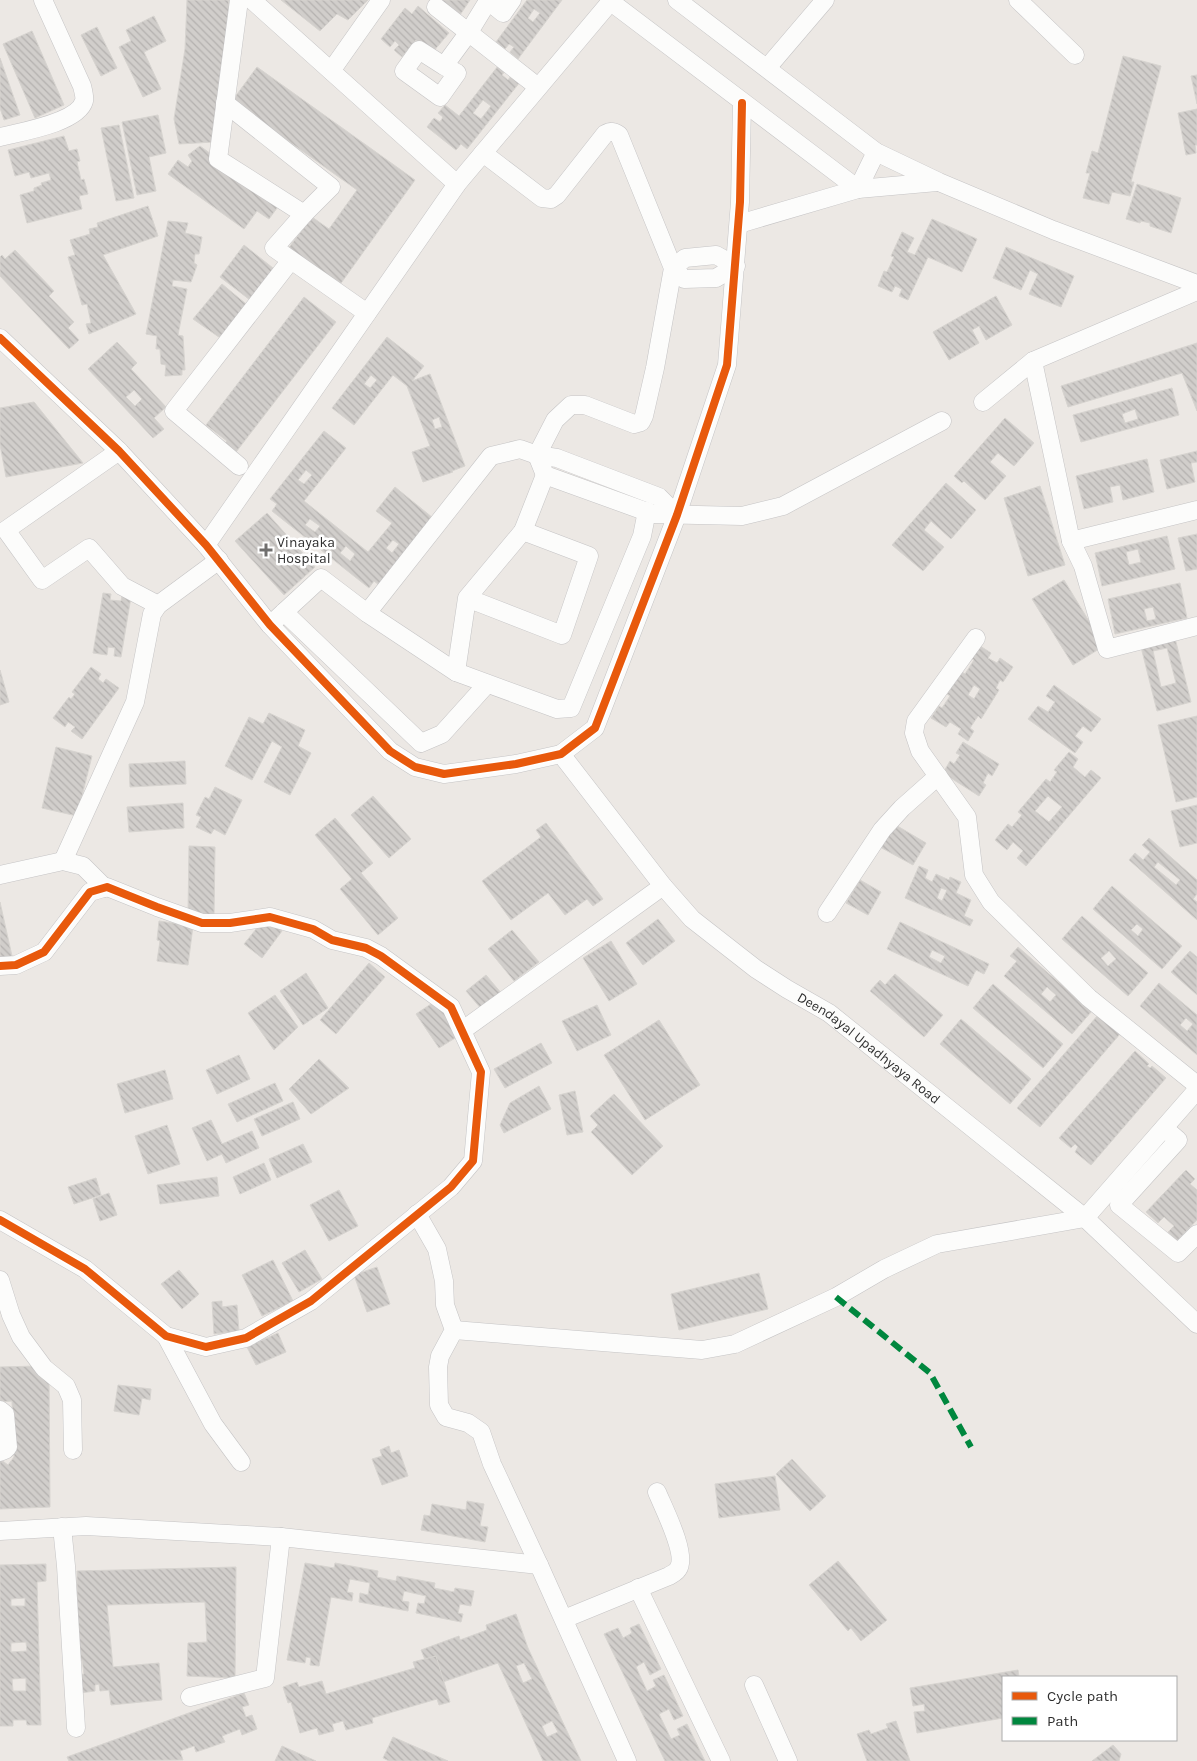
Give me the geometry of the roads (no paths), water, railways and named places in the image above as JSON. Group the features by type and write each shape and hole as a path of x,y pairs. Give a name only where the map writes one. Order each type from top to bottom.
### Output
{"street":[{"path":"0,137 66,119 78,111 84,101 82,86 43,0"},
{"path":"239,0 218,158 304,214"},
{"path":"330,71 381,0"},
{"path":"444,66 469,32 488,0 503,13 512,0"},
{"path":"678,0 876,152 939,182 1053,230 1197,284"},
{"path":"767,68 825,0"},
{"path":"1018,0 1075,55"},
{"path":"206,545 457,184 611,1 742,103 858,189"},
{"path":"257,2 330,71 457,184"},
{"path":"436,7 538,87"},
{"path":"225,103 331,187 274,248 368,313"},
{"path":"0,338 119,451 206,545 270,625 390,750 415,767 444,774 516,764 561,754 596,728 677,515 727,366 739,224 742,103"},
{"path":"456,672 467,598 524,531 544,474 537,455 555,420 571,405 586,405 634,424 640,422 647,407 673,268 619,135 615,132 606,134 557,195 551,199 542,198 483,152"},
{"path":"858,189 876,152"},
{"path":"739,224 858,189 939,182"},
{"path":"673,268 685,258 716,255 736,266"},
{"path":"239,466 174,411 291,260"},
{"path":"983,402 1033,361 1197,291"},
{"path":"1033,361 1071,541 1082,566 1107,649 1197,626"},
{"path":"544,474 653,514 742,516 784,506 942,420"},
{"path":"367,613 491,456 520,449 537,455 557,458 659,497 677,515"},
{"path":"119,451 6,530 42,580 89,548 122,586 158,605"},
{"path":"1071,541 1197,510"},
{"path":"270,625 321,578 367,613 456,672 557,709 571,708 642,536 647,511"},
{"path":"467,598 562,635 589,556 524,531"},
{"path":"63,860 135,702 152,614 158,605 219,560"},
{"path":"284,612 421,743 442,734 487,684"},
{"path":"976,638 916,721 914,733 920,751 967,817 974,876 991,902 1089,998 1197,1085"},
{"name":"Deendayal Upadhyaya Road","path":"561,754 663,886 692,919 756,970 829,1013 1085,1218 1197,1324"},
{"path":"827,913 882,830 902,808 938,776"},
{"path":"0,875 63,860 83,866 105,888"},
{"path":"463,1030 663,886"},
{"path":"0,966 16,965 44,952 90,892 107,887 202,923 230,923 270,916 313,929 332,940 366,948 381,956 451,1007 463,1030 481,1072 473,1162 450,1187 311,1301 246,1338 206,1347 166,1336"},
{"path":"454,1330 702,1350 735,1344 836,1297 884,1268 937,1244 1085,1218 1197,1090"},
{"path":"1164,1128 1178,1140 1119,1205 1178,1254 1197,1234"},
{"path":"417,1214 438,1249 444,1282 445,1305 454,1330 440,1356 438,1367 439,1405 446,1417 468,1423 481,1432 492,1464 627,1761"},
{"path":"0,1220 85,1269 166,1336 213,1424 241,1462"},
{"path":"0,1280 11,1315 21,1337 44,1368 66,1386 72,1400 73,1450"},
{"path":"0,1410 5,1414 8,1447 0,1452"},
{"path":"564,1619 669,1576 678,1569 682,1560 679,1547 657,1492"},
{"path":"0,1531 86,1526 281,1538 539,1565"},
{"path":"62,1528 76,1728"},
{"path":"190,1698 265,1678 281,1538"},
{"path":"638,1588 721,1761"},
{"path":"754,1685 788,1761"}],"place":[{"name":"Vinayaka Hospital","path":"266,550"}]}
